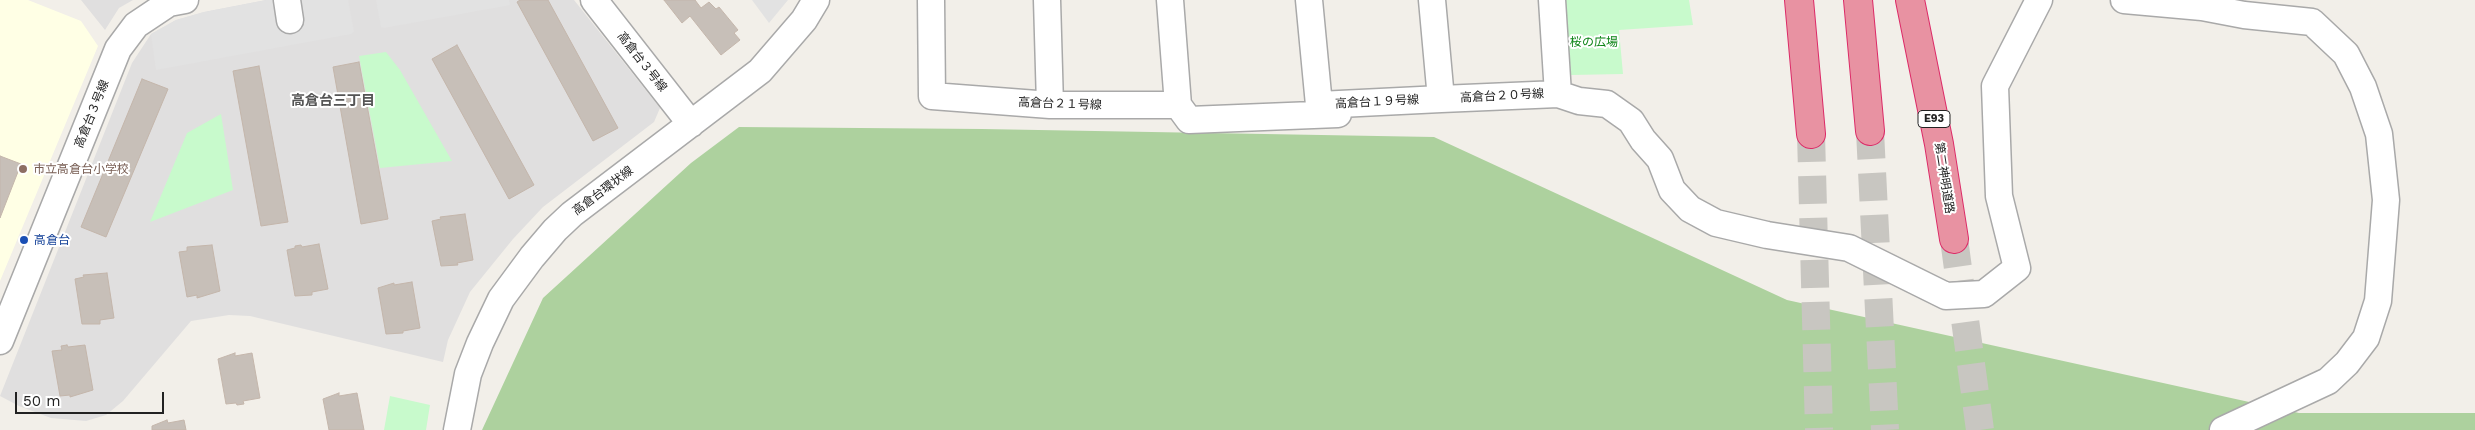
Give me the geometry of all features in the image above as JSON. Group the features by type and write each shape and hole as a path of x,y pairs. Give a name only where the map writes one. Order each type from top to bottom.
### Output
{"highway":[{"path":"1799,0 1811,134"},
{"path":"1858,0 1870,131"},
{"name":"第二神明道路","path":"1910,0 1939,144 1954,239"}],"street":[{"name":"高倉台３号線","path":"0,341 118,49 136,25 169,3 184,0"},
{"name":"高倉台３号線","path":"594,0 691,124"},
{"name":"高倉台環状線","path":"457,430 468,374 480,343 501,299 532,257 555,230 572,214 760,71 799,27 816,0"},
{"name":"高倉台２１号線","path":"931,0 932,96 1050,105 1178,105"},
{"path":"1047,0 1050,105"},
{"path":"1170,0 1178,105 1189,120 1359,114 1357,103"},
{"name":"高倉台１９号線","path":"1309,0 1319,105 1441,99"},
{"path":"1432,0 1441,99"},
{"name":"高倉台２０号線","path":"1441,99 1558,94 1552,0"},
{"path":"1558,94 1579,101 1607,104 1631,121 1643,140 1660,160 1672,190 1690,209 1716,224 1767,235 1849,248 1946,296 1984,294 2017,268 1999,196 1995,86 2039,0"},
{"path":"2124,0 2202,7 2244,15 2312,22 2346,54 2363,87 2379,134 2386,200 2378,301 2366,338 2347,363 2328,380 2223,430"}],"shaded area":[{"name":"市立高倉台小学校","path":"0,0 28,0 81,21 98,46 0,281"},
{"path":"81,0 133,0 119,8 105,30"},
{"path":"266,0 574,0 660,108 654,122 543,207 513,239 470,292 448,340 443,362 250,316 229,315 191,321 123,401 106,415 86,421 51,418 19,406 0,396 132,63 151,34 176,20 204,12"},
{"path":"266,0 348,0 354,32 156,70 151,34 176,20 204,12"},
{"path":"376,0 509,0 510,5 384,28 381,27"},
{"path":"752,0 788,0 769,23"}],"green space":[{"name":"桜の広場","path":"1565,0 1689,0 1693,25 1619,30 1623,74 1571,75"},
{"path":"386,52 400,70 452,161 380,168 359,56"},
{"path":"221,114 233,190 150,222 187,133"},
{"path":"739,127 1434,137 1787,300 2299,413 2475,413 2475,430 482,430 543,298 691,163"},
{"path":"390,396 430,405 426,430 384,430"}],"building":[{"path":"520,0 548,0 618,128 593,141 517,2"},
{"path":"664,0 695,0 701,8 709,2 716,9 719,7 738,30 734,33 740,40 721,55 690,16 682,23"},
{"path":"457,45 534,185 509,199 432,59"},
{"path":"359,62 388,219 361,224 333,67"},
{"path":"259,66 288,222 261,226 233,71"},
{"path":"142,79 168,89 106,237 81,227"},
{"path":"0,156 21,164 0,218"},
{"path":"465,214 473,260 457,263 458,265 441,266 432,221 441,219 440,217"},
{"path":"319,244 328,289 312,292 312,295 295,296 287,250 295,248 295,246 301,245 302,247"},
{"path":"212,245 220,291 197,298 197,295 187,297 179,252 187,251 187,247"},
{"path":"107,273 114,318 100,320 100,324 82,324 75,279 84,277 83,275"},
{"path":"412,282 420,328 403,331 403,333 386,334 378,288 394,283 394,285"},
{"path":"67,345 68,347 85,345 93,390 70,397 70,395 60,396 52,351 62,350 61,346"},
{"path":"235,353 235,356 252,353 260,398 243,401 244,404 237,405 236,403 226,404 218,359"},
{"path":"339,393 339,396 357,393 364,430 329,430 323,399"},
{"path":"167,420 168,423 184,420 186,430 152,430 152,426"}],"tunnel":[{"path":"1870,131 1885,430"},
{"path":"1811,134 1819,430"},
{"path":"1954,239 1980,430"}],"place":[{"name":"市立高倉台小学校","path":"23,169"},
{"name":"高倉台","path":"24,240"}],"district":[{"name":"高倉台三丁目","path":"333,101"}]}
